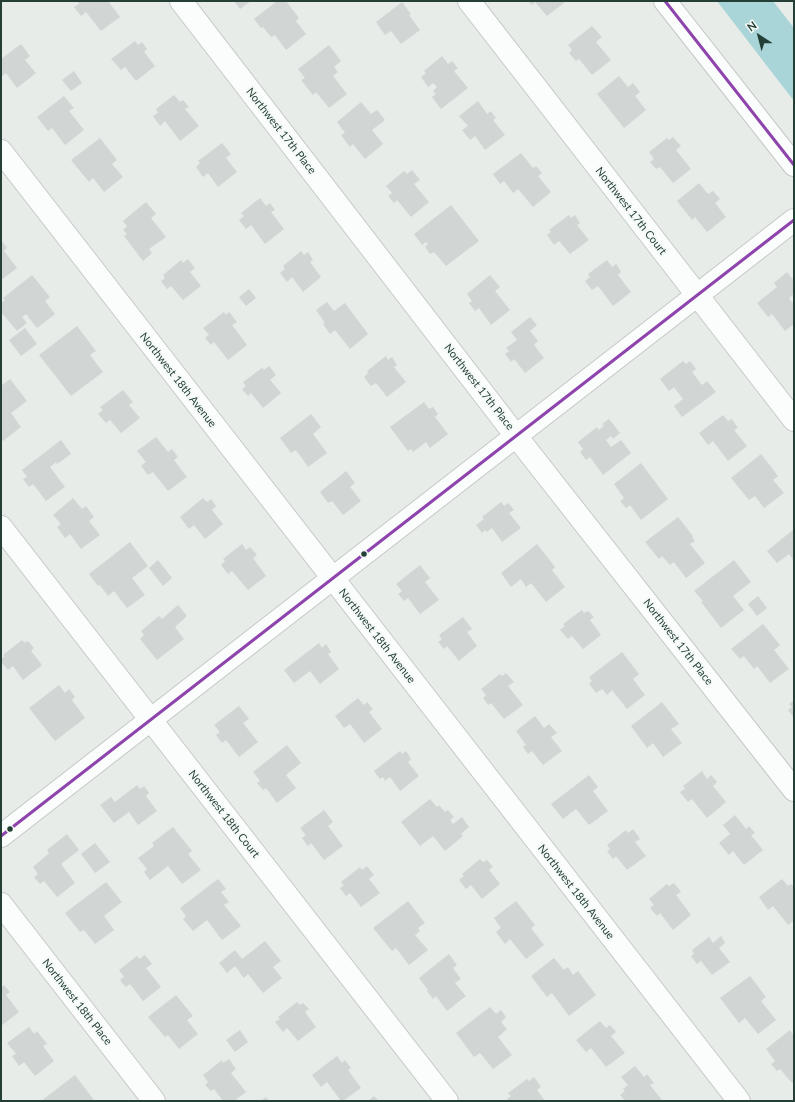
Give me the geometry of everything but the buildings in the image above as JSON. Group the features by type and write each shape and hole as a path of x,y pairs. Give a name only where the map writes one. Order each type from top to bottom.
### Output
{"street":[{"name":"Northwest 17th Place","path":"180,1 516,436 794,790"},
{"name":"Northwest 17th Court","path":"469,1 794,420"},
{"path":"665,1 794,165"},
{"name":"Northwest 18th Avenue","path":"1,151 739,1101"},
{"path":"1,836 794,220"},
{"name":"Northwest 18th Court","path":"1,527 447,1101"},
{"name":"Northwest 18th Place","path":"1,904 154,1101"}],"water":[{"path":"717,1 773,1 794,28 794,101"}],"transit line":[{"path":"665,1 794,165"},
{"path":"1,836 794,220"}]}
